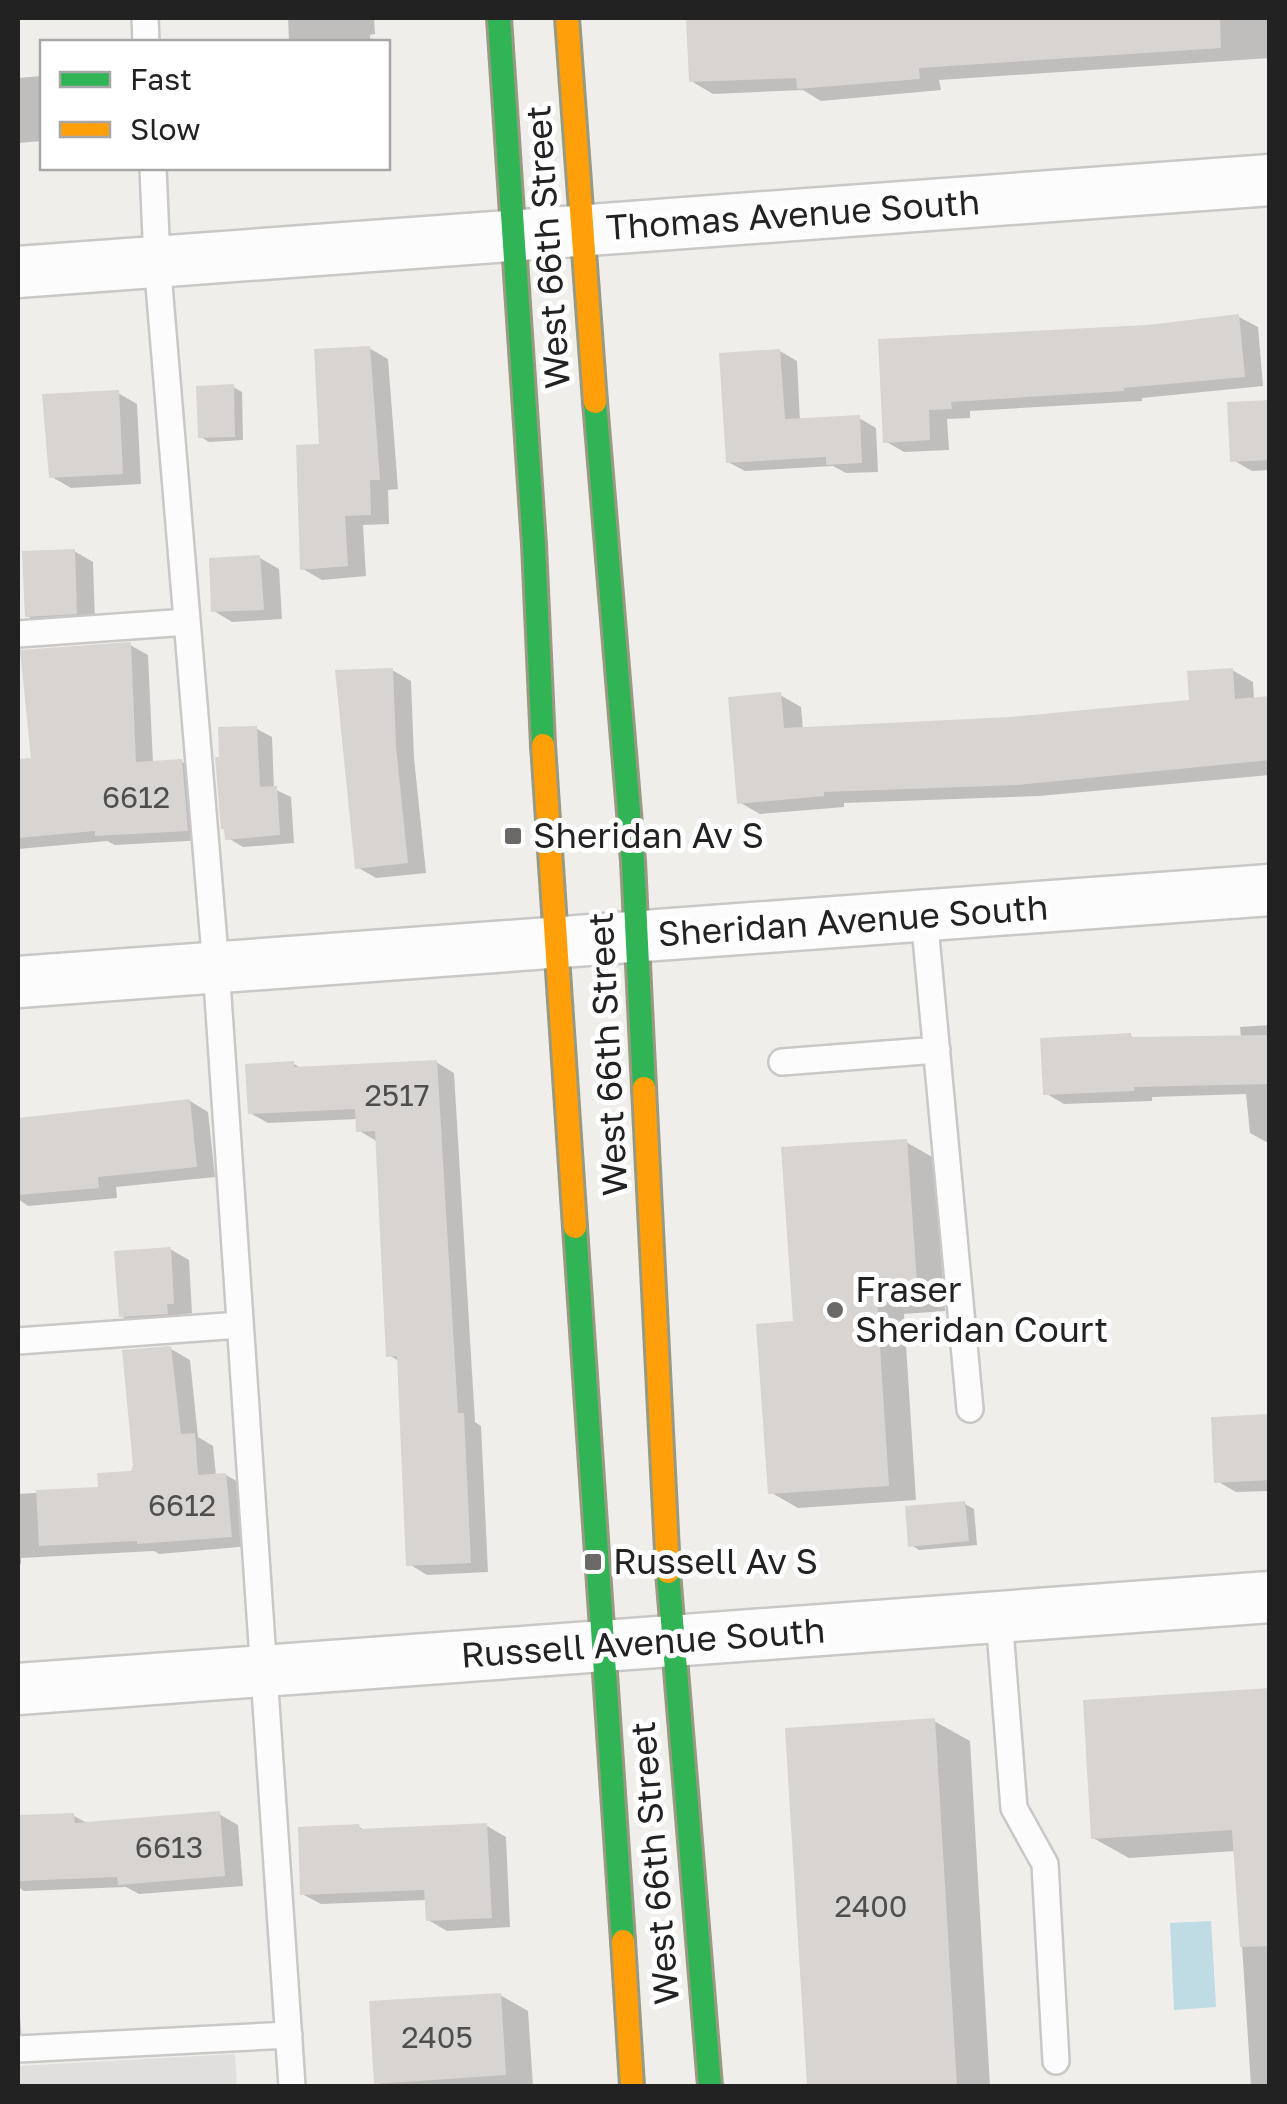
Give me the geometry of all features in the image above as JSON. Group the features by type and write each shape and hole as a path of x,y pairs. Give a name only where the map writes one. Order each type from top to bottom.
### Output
{"main road":[{"name":"West 66th Street","path":"499,18 555,943 632,2086"},
{"name":"West 66th Street","path":"567,18 637,936 672,1640 710,2086"}],"street":[{"name":"Thomas Avenue South","path":"18,272 1270,180"},
{"name":"Sheridan Avenue South","path":"18,982 1270,890"},
{"name":"Russell Avenue South","path":"18,1689 1270,1597"}],"lane":[{"path":"153,170 216,968 292,2086"},
{"path":"18,634 188,622"},
{"path":"924,916 970,1409"},
{"path":"782,1062 937,1050"},
{"path":"18,1342 240,1325"},
{"path":"1000,1617 1014,1808 1045,1864 1056,2062"},
{"path":"18,2049 288,2035"}],"shaded area":[{"path":"235,2054 237,2086 18,2086 18,2066"}],"water":[{"path":"1211,1921 1216,2007 1174,2010 1170,1923"}],"building":[{"path":"686,18 1220,18 1221,48 919,68 920,79 797,89 796,78 689,82"},
{"path":"1239,314 1245,377 1124,391 951,402 952,409 929,410 930,440 883,443 878,339 1148,325"},
{"path":"370,346 380,480 370,480 371,515 345,516 348,566 300,570 296,445 319,444 314,349"},
{"path":"780,349 785,419 860,415 862,463 826,465 826,457 726,463 719,353"},
{"path":"234,384 235,437 198,438 196,386"},
{"path":"119,390 123,474 49,478 42,394"},
{"path":"1270,400 1270,460 1230,462 1227,402"},
{"path":"75,549 77,614 25,617 22,551"},
{"path":"260,555 264,610 211,612 209,558"},
{"path":"131,642 136,762 182,759 188,831 95,836 95,831 18,838 18,759 31,758 20,650"},
{"path":"393,668 408,863 355,869 335,670"},
{"path":"1233,668 1235,699 1270,696 1270,760 1017,785 824,792 824,796 737,804 728,697 781,692 784,728 1011,717 1189,700 1187,671"},
{"path":"257,726 260,787 277,786 280,835 225,840 215,757 219,757 218,727"},
{"path":"1131,1033 1131,1037 1270,1035 1270,1084 1134,1087 1134,1091 1043,1095 1040,1038"},
{"path":"437,1060 458,1413 464,1413 471,1563 406,1566 397,1356 386,1357 375,1131 356,1132 355,1109 248,1114 245,1064 294,1061 294,1067"},
{"path":"190,1099 197,1167 98,1177 99,1188 18,1195 18,1118"},
{"name":"Fraser Sheridan Court","path":"907,1139 918,1297 877,1300 889,1486 768,1494 756,1324 793,1321 781,1147"},
{"path":"171,1247 174,1304 167,1304 168,1314 119,1317 114,1251"},
{"path":"171,1346 181,1434 195,1433 198,1475 226,1473 232,1537 39,1546 36,1490 98,1487 97,1473 131,1471 122,1350"},
{"path":"1270,1414 1270,1480 1214,1483 1211,1417"},
{"path":"965,1501 969,1541 908,1547 905,1506"},
{"path":"1270,1688 1270,1946 1240,1947 1232,1830 1091,1839 1083,1700"},
{"path":"935,1718 957,2086 807,2086 785,1728"},
{"path":"220,1811 225,1876 118,1885 117,1877 18,1881 18,1815 74,1813 75,1823"},
{"path":"487,1823 492,1918 426,1921 424,1890 300,1895 298,1827 359,1824 360,1829"},
{"path":"501,1993 506,2075 374,2084 369,2001"}],"traffic: fast":[{"path":"499,18 534,545 543,745"},
{"path":"595,402 633,861 644,1088"},
{"path":"575,1227 623,1941"},
{"path":"668,1572 710,2086"}],"traffic: slow":[{"path":"567,18 595,402"},
{"path":"543,745 575,1227"},
{"path":"644,1088 668,1572"},
{"path":"623,1941 632,2086"}],"place":[{"name":"Sheridan Av S","path":"513,836"},
{"name":"Fraser Sheridan Court","path":"835,1310"},
{"name":"Russell Av S","path":"593,1562"}]}
